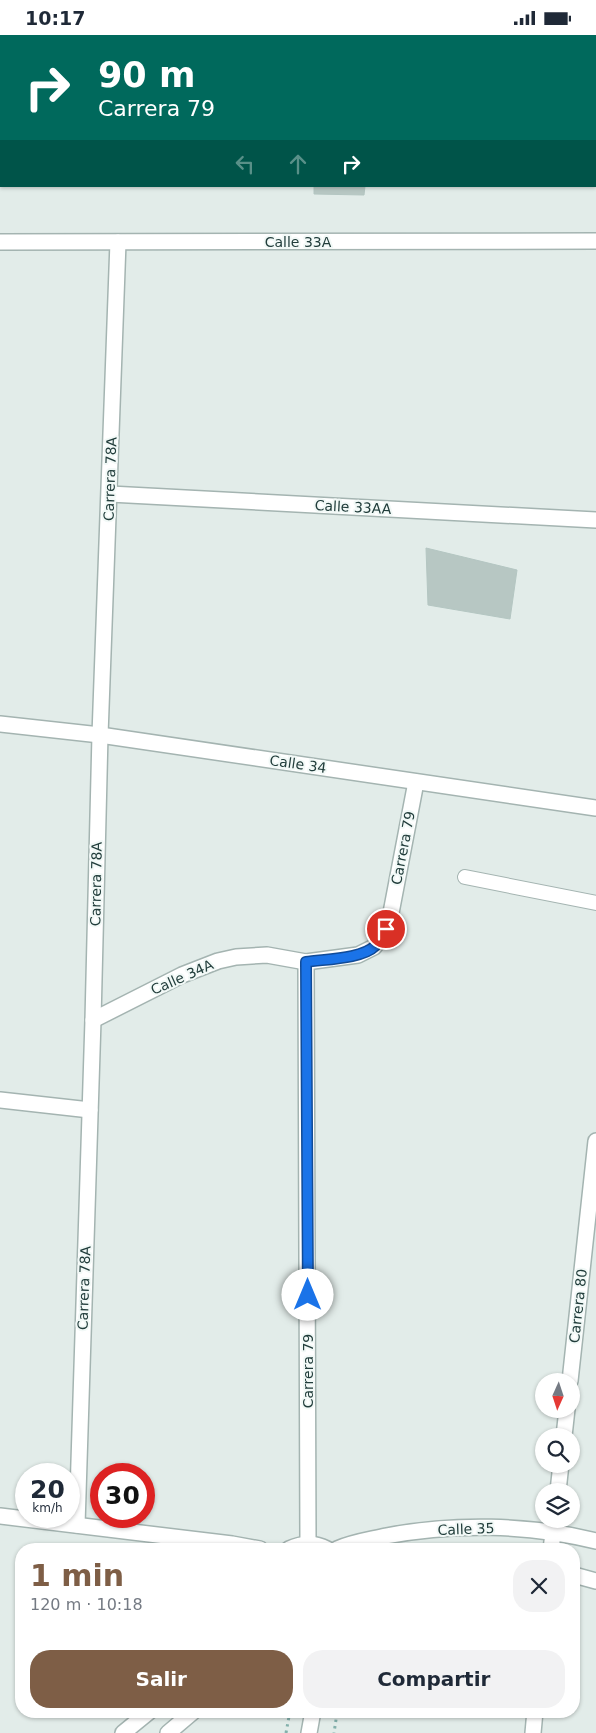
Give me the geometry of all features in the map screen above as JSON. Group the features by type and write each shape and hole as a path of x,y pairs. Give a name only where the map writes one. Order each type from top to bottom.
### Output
{"street":[{"name":"Calle 33A","path":"0,242 596,241"},
{"name":"Carrera 78A","path":"79,1463 100,735 118,242"},
{"name":"Calle 33AA","path":"110,493 596,520"},
{"name":"Calle 34","path":"0,724 100,735 596,808"},
{"name":"Carrera 79","path":"308,1543 306,962 358,955 374,947 381,938 390,918 416,782"},
{"name":"Calle 34A","path":"93,1020 182,975 218,961 236,957 267,955 306,962"},
{"path":"0,1100 90,1110"},
{"name":"Carrera 80","path":"571,1373 596,1149"},
{"path":"0,1516 15,1518"},
{"path":"80,1525 212,1543"},
{"name":"Calle 35","path":"352,1543 408,1532 535,1526"},
{"path":"552,1543 554,1528"},
{"name":"Calle 35","path":"562,1528 596,1541"},
{"path":"580,1577 596,1581"},
{"path":"123,1733 141,1718"},
{"path":"168,1733 186,1718"},
{"path":"310,1733 312,1718"},
{"path":"533,1733 534,1718"}],"lane":[{"path":"465,877 596,903"}],"path":[{"path":"286,1733 289,1718"},
{"path":"334,1733 336,1718"}],"building":[{"path":"314,187 365,187 364,195 314,194"},
{"path":"426,548 517,570 510,619 428,605"}],"route":[{"path":"308,1295 306,962 358,955 374,947 386,929"}]}
